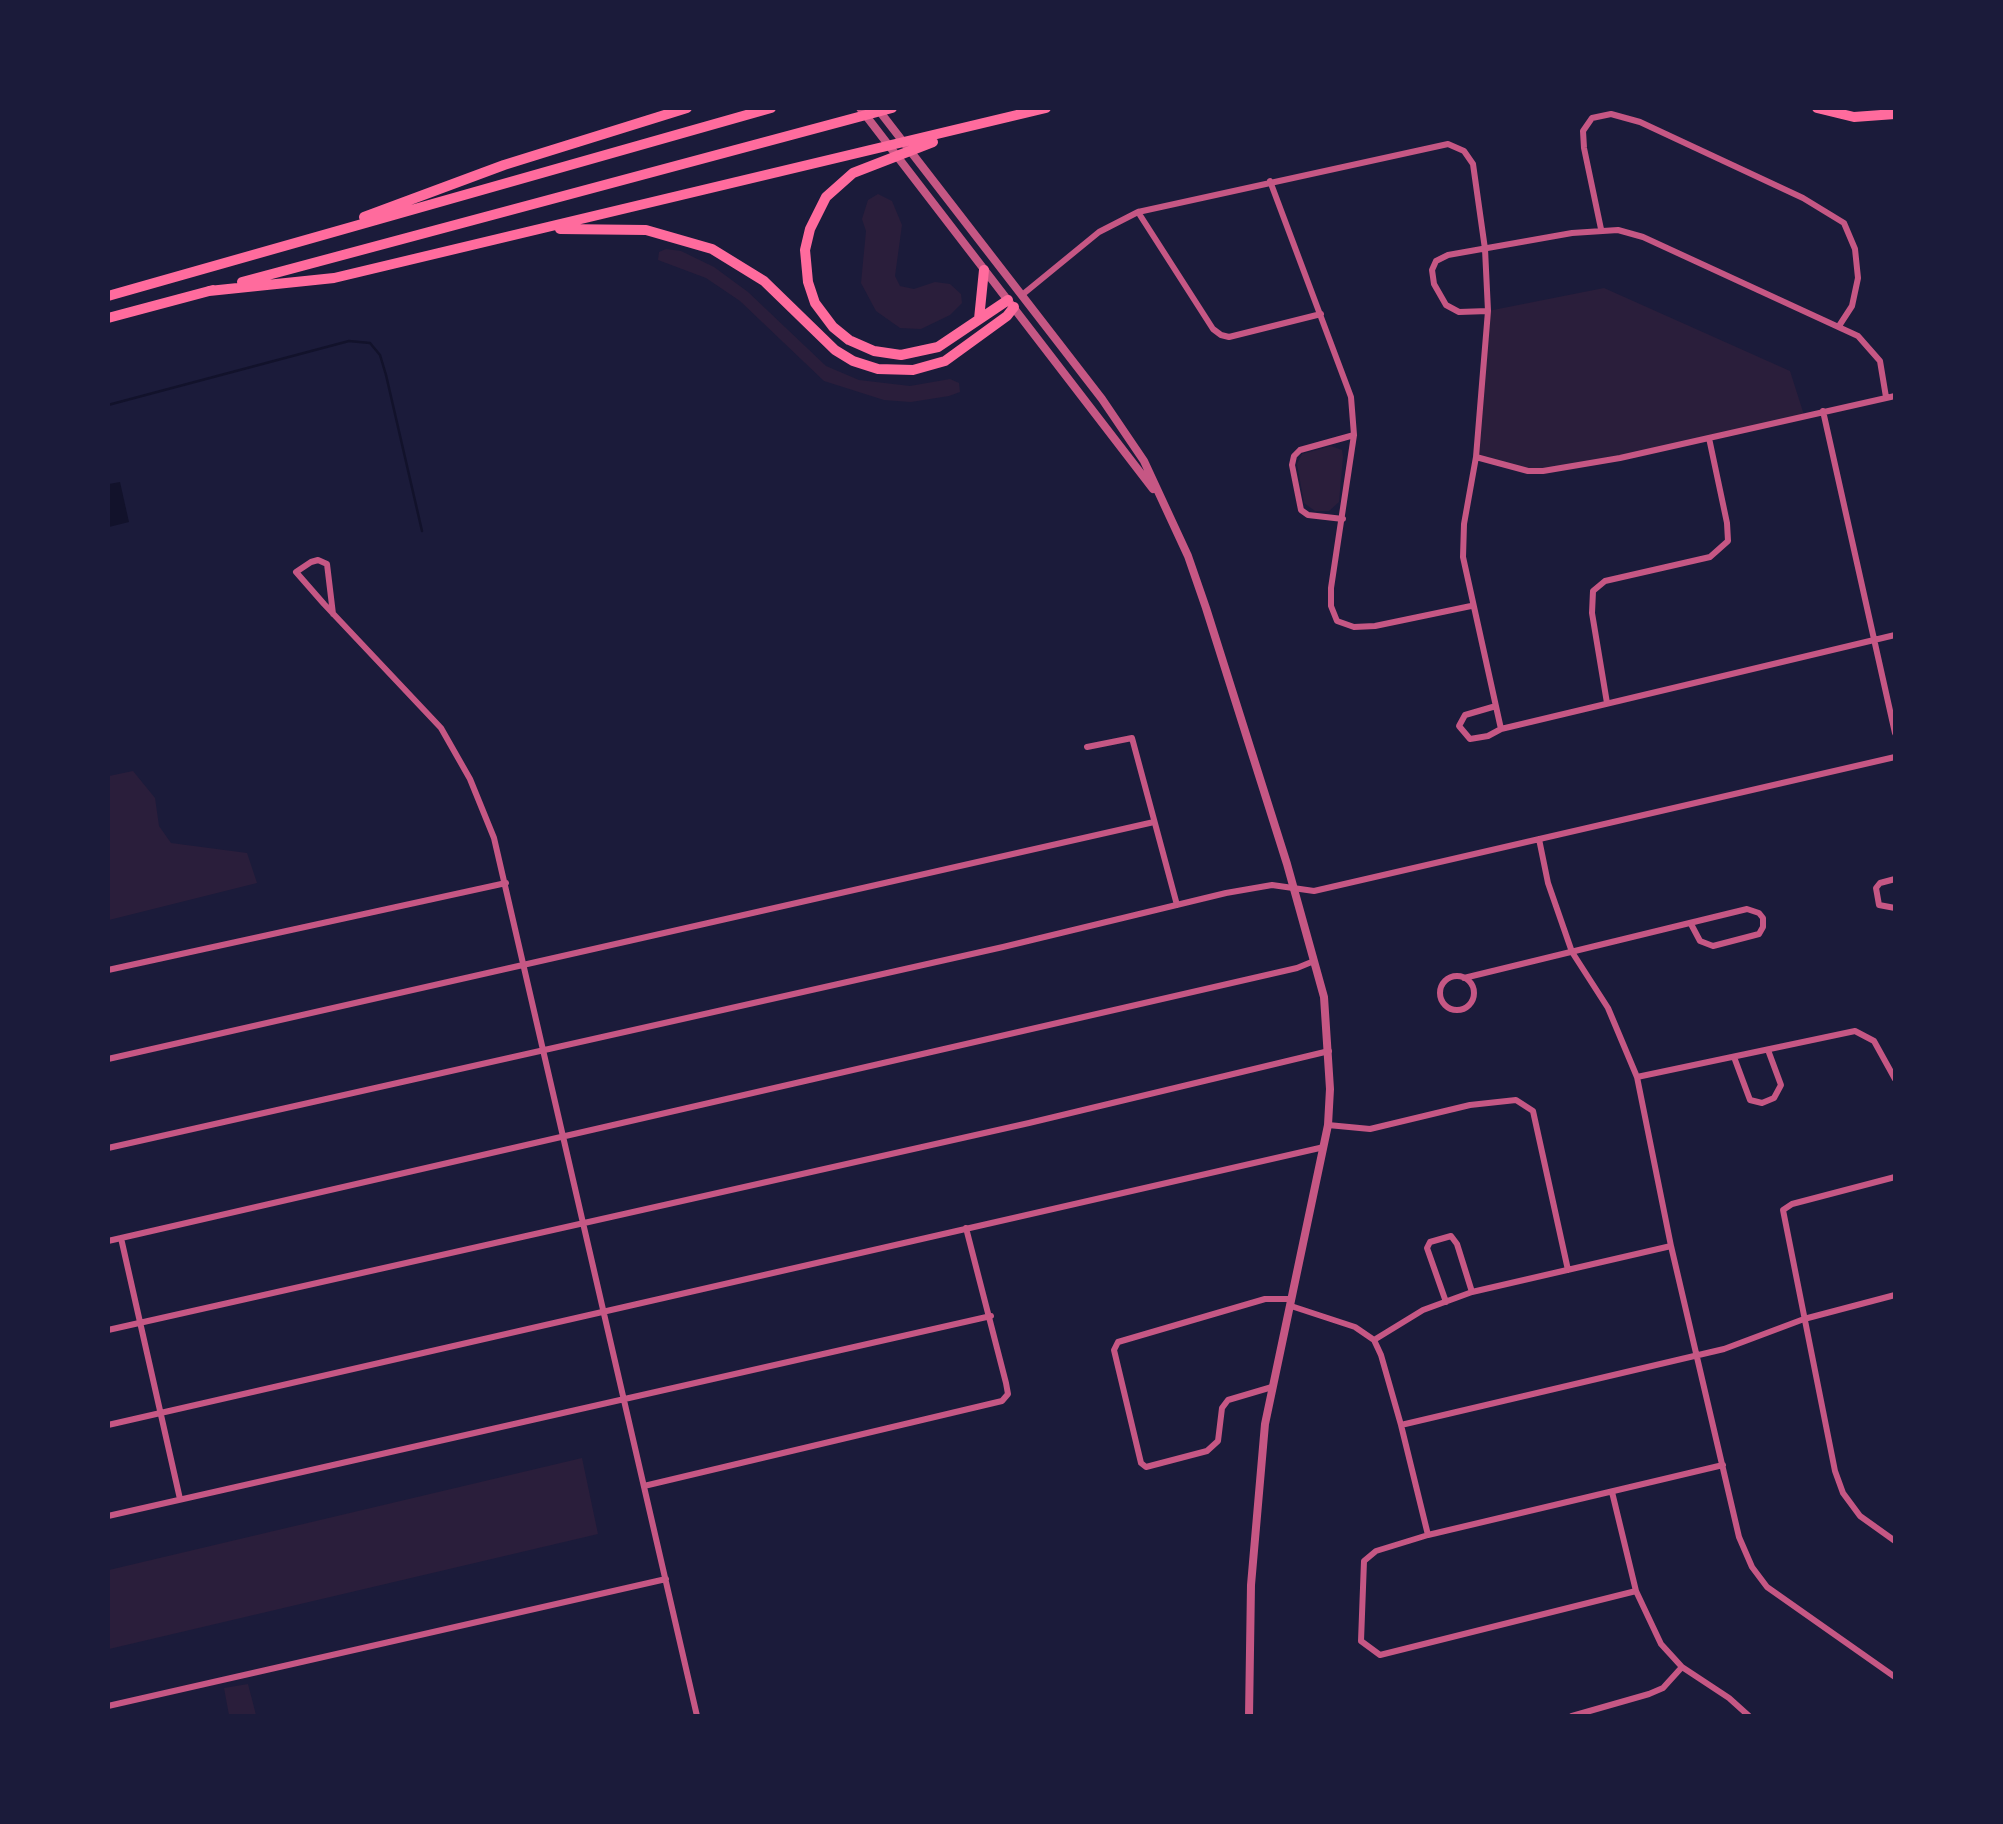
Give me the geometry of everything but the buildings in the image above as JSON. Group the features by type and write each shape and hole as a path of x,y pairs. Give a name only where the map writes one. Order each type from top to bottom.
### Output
{"highway":[{"path":"289,244 504,165 687,108"},
{"path":"108,296 771,108"},
{"path":"108,318 892,108"},
{"path":"209,291 334,278 1046,108"},
{"path":"1817,108 1854,117 1895,114"},
{"path":"970,127 845,177 819,208 807,240 805,261 811,293 820,311 841,334 865,348 901,355 929,351 954,338 979,319 1011,304"},
{"path":"540,230 646,230 712,249 764,281 835,350 853,361 878,369 913,370 945,361 1007,316 1011,304"},
{"path":"979,319 984,270"}],"street":[{"path":"860,108 1159,497"},
{"path":"877,108 1022,295 1135,447 1199,585 1294,888 1324,997 1329,1051 1328,1125 1272,1387 1255,1511 1249,1716"},
{"path":"1601,229 1583,131 1592,118 1611,114 1640,122 1803,198 1826,209 1844,223 1855,249 1858,278 1852,306 1839,326"},
{"path":"1011,304 1098,232 1138,212 1448,144 1464,151 1473,164 1485,250 1488,312 1476,457 1464,524 1463,557 1471,606 1501,729"},
{"path":"1270,181 1351,397 1354,435 1331,589 1331,606 1337,621 1354,627 1375,626 1471,606"},
{"path":"1138,212 1213,329 1221,335 1229,337 1321,314"},
{"path":"1488,312 1459,312 1446,305 1434,284 1432,270 1436,261 1448,255 1601,229 1643,237 1839,326 1871,348 1880,361 1886,397"},
{"path":"1476,457 1528,471 1543,471 1620,458 1895,396"},
{"path":"1823,411 1895,733"},
{"path":"1343,519 1308,515 1301,510 1292,465 1294,456 1300,450 1354,435"},
{"path":"1607,703 1592,613 1593,591 1605,580 1710,557 1728,541 1727,523 1709,438"},
{"path":"333,614 327,564 311,562 296,572 333,614 441,728 455,749 482,808 506,883 697,1716"},
{"path":"1496,706 1465,715 1459,726 1469,740 1489,736 1501,729 1895,635"},
{"path":"1087,747 1132,738 1177,905"},
{"path":"108,1148 543,1048 1003,947 1177,905 1272,885 1314,891 1895,757"},
{"path":"108,1059 1154,822"},
{"path":"1539,839 1548,883 1572,952 1608,1008 1637,1077 1696,1355 1739,1536 1752,1567 1767,1587 1895,1677"},
{"path":"1895,879 1876,888 1876,900 1879,905 1895,908"},
{"path":"108,970 506,883"},
{"path":"1464,978 1472,986 1473,997 1467,1007 1450,1009 1442,1001 1441,985 1454,976 1464,978 1747,909 1759,913 1763,918 1763,927 1759,934 1713,946 1700,941 1691,924"},
{"path":"108,1241 1297,968 1314,961"},
{"path":"1637,1077 1855,1031 1874,1041 1895,1079"},
{"path":"1734,1057 1750,1100 1762,1103 1773,1098 1781,1085 1768,1049"},
{"path":"108,1330 1029,1123 1329,1051"},
{"path":"1328,1125 1370,1129 1470,1105 1516,1100 1533,1111 1569,1270"},
{"path":"108,1425 1324,1147"},
{"path":"1895,1177 1792,1203 1783,1210 1835,1471 1843,1493 1860,1516 1895,1541"},
{"path":"645,1486 992,1406 1008,1394 967,1228"},
{"path":"1446,1302 1427,1248 1430,1242 1451,1236 1457,1244 1472,1292"},
{"path":"121,1238 180,1499"},
{"path":"1374,1340 1423,1310 1472,1292 1671,1246"},
{"path":"1401,1425 1724,1349 1804,1319 1895,1295"},
{"path":"1272,1387 1228,1401 1222,1408 1218,1441 1207,1451 1146,1467 1141,1463 1114,1350 1118,1342 1265,1299 1291,1303 1355,1327 1374,1340 1381,1355 1428,1535"},
{"path":"108,1516 990,1316"},
{"path":"1636,1591 1380,1655 1361,1641 1364,1561 1377,1551 1428,1535 1723,1465"},
{"path":"1612,1492 1636,1591 1661,1644 1682,1667 1729,1698 1749,1716"},
{"path":"108,1706 666,1580"},
{"path":"1572,1716 1663,1688 1682,1667"}],"shaded area":[{"path":"878,194 892,201 902,225 895,276 900,286 914,289 935,282 950,284 961,294 962,303 950,315 921,329 900,328 876,311 861,283 866,231 862,219 868,200"},
{"path":"666,249 681,251 714,267 748,292 826,366 859,380 910,386 950,379 959,383 960,392 911,402 884,400 824,381 740,301 706,278 658,260 659,252"},
{"path":"1604,288 1790,371 1804,415 1620,458 1528,471 1476,457 1488,311"},
{"path":"1331,446 1342,450 1343,457 1339,502 1329,511 1315,511 1304,503 1297,464 1302,454"},
{"path":"120,482 129,522 109,527 109,484"},
{"path":"133,771 155,798 159,826 171,843 247,853 257,883 109,920 109,776"},
{"path":"582,1458 598,1534 109,1649 109,1570"},
{"path":"248,1684 256,1715 229,1715 224,1688"}],"waterway":[{"path":"108,405 349,341 370,343 380,355 386,375 422,531"}]}
